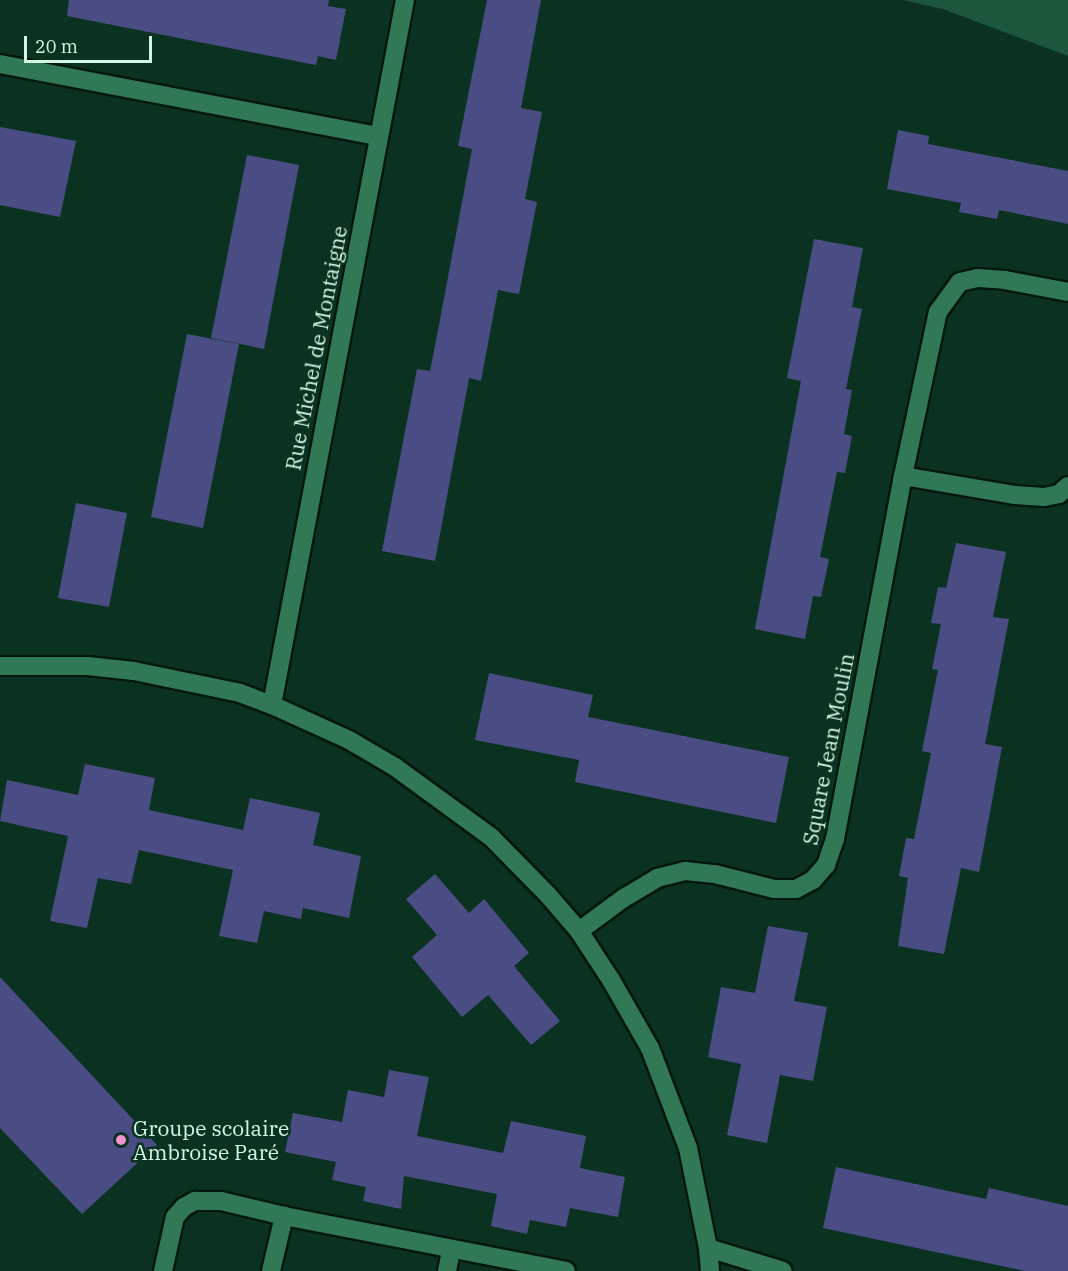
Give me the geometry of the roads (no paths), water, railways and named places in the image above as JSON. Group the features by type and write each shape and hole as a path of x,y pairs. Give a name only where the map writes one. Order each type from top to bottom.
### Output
{"street":[{"name":"Rue Michel de Montaigne","path":"272,705 405,0"},
{"path":"0,64 378,136"},
{"name":"Square Jean Moulin","path":"579,932 624,898 657,878 685,871 715,874 774,889 796,889 813,880 826,865 835,839 903,476 938,312 960,282 978,278 1005,280 1068,292"},
{"path":"903,476 1015,495 1044,497 1059,494 1068,486"},
{"path":"0,666 88,666 134,670 187,680 272,705 349,741 427,788 491,837 548,895 579,932 611,980 650,1048 688,1148 708,1248 710,1271"},
{"path":"163,1271 175,1217 184,1206 195,1201 221,1201 451,1250 566,1271"},
{"path":"271,1271 284,1216"},
{"path":"708,1248 783,1271"},
{"path":"447,1271 451,1250"}],"place":[{"name":"Groupe scolaire Ambroise Paré","path":"121,1140"}]}
